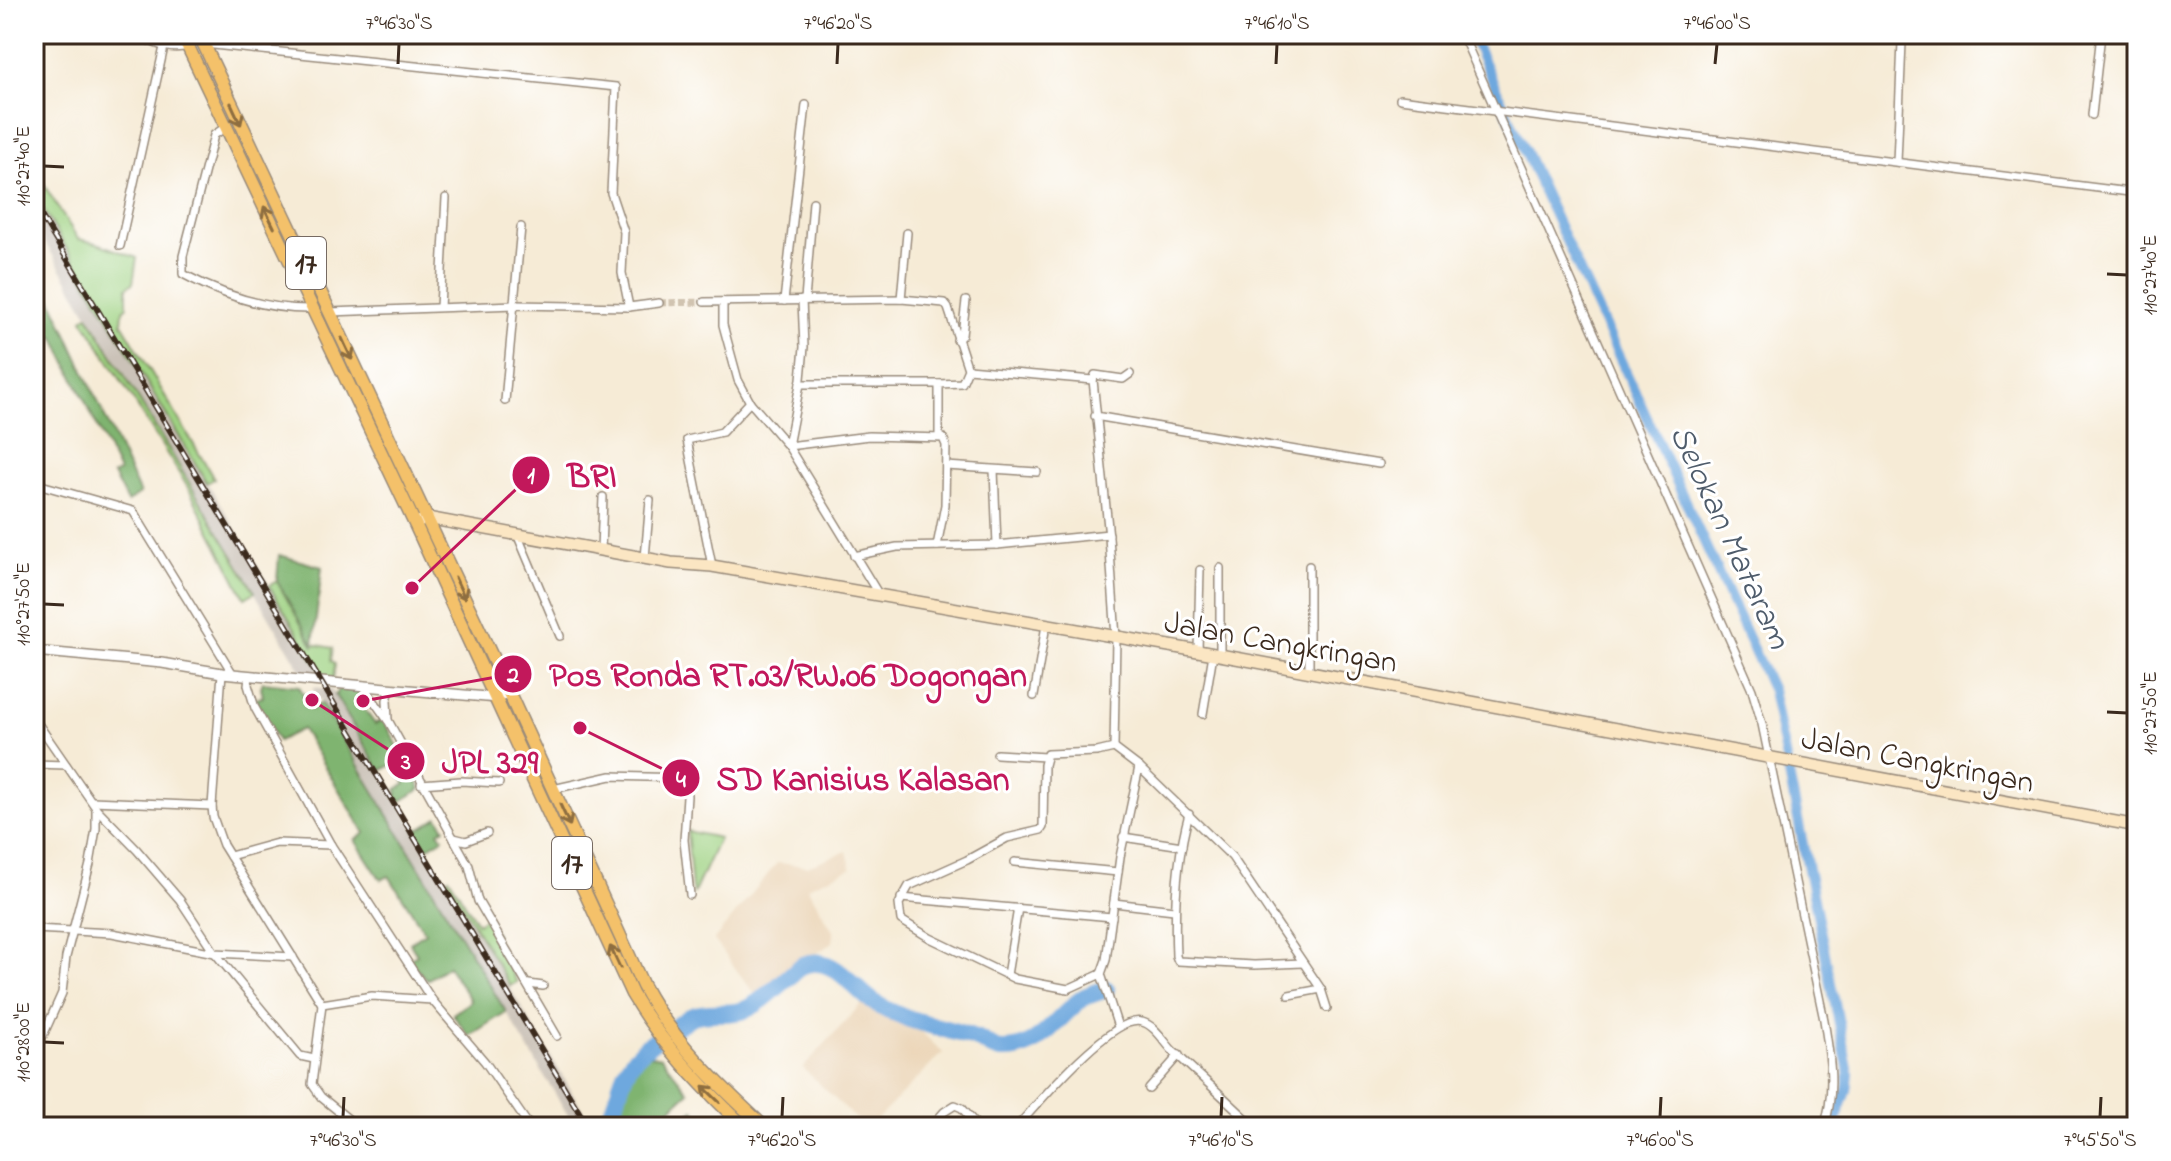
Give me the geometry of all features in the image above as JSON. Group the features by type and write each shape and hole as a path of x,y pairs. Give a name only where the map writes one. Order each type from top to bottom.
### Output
{"highway":[{"name":"17","path":"201,39 330,312 421,521 503,696 619,966 657,1021 679,1060 744,1127"},
{"name":"17","path":"184,40 313,309 421,521"},
{"name":"17","path":"503,696 553,789 657,1021 764,1127"}],"main road":[{"name":"Jalan Cangkringan","path":"421,521 712,566 1216,654 2137,826"}],"street":[{"path":"134,34 175,49 184,40"},
{"path":"1462,34 1737,651 1755,701 1771,758 1832,1069 1831,1106 1824,1127"},
{"path":"2092,115 2101,34"},
{"path":"201,39 616,87 611,193 624,232 622,273 629,307"},
{"path":"1897,162 1902,42"},
{"path":"120,246 164,47"},
{"path":"1400,99 2137,193"},
{"path":"784,301 806,105"},
{"path":"226,127 214,135 181,270 208,288 249,302 313,309"},
{"path":"440,307 446,198"},
{"path":"788,446 804,347 804,300 813,202"},
{"path":"505,401 521,227"},
{"path":"901,299 907,233"},
{"path":"704,302 901,299 944,303 968,369 962,383 800,384"},
{"path":"957,340 962,335 966,301"},
{"path":"723,302 723,325 738,380 750,402 788,446 880,595"},
{"path":"330,312 515,305 629,307 659,303"},
{"path":"968,369 1093,380"},
{"path":"1114,748 1116,638 1093,380 1095,375 1123,379 1130,374"},
{"path":"939,384 939,437"},
{"path":"712,566 687,440 722,432 750,402"},
{"path":"1095,416 1379,464"},
{"path":"788,446 869,436 943,438 946,445 945,505 937,546"},
{"path":"946,466 1037,472"},
{"path":"994,470 997,545"},
{"path":"34,483 133,511 228,673 212,806 217,830 322,1004 319,1044 311,1077 315,1091 358,1127"},
{"path":"601,550 603,497"},
{"path":"645,558 650,500"},
{"path":"517,534 560,636"},
{"path":"854,556 897,547 997,545 1109,534"},
{"path":"1309,566 1309,672"},
{"path":"1203,714 1216,654 1220,568"},
{"path":"1198,651 1200,570"},
{"path":"1034,696 1046,625"},
{"path":"34,651 390,690 503,696"},
{"path":"249,675 248,685 255,708 331,845 432,1000 485,1062 530,1127"},
{"path":"364,687 389,722 469,866 478,901 557,1036"},
{"path":"389,722 387,700 390,690"},
{"path":"34,718 66,765 180,900 215,953 300,1056 314,1059"},
{"path":"997,754 1045,757 1050,753 1097,752 1114,748"},
{"path":"1114,748 1139,767 1232,857 1321,989 1327,1008"},
{"path":"1045,757 1041,830 1001,840 967,860 914,883 901,898 898,912 901,920 930,938 1007,975 1060,989 1075,987 1101,974"},
{"path":"34,764 66,765"},
{"path":"1118,1027 1101,974 1106,960 1123,837 1139,767"},
{"path":"553,789 611,776 681,778 686,781 684,840 690,895"},
{"path":"421,784 461,781 499,783"},
{"path":"97,803 212,806"},
{"path":"34,1073 41,1040 62,993 66,957 90,864 97,803"},
{"path":"1189,814 1174,910 1178,961 1254,965 1303,963"},
{"path":"452,836 466,841 487,833"},
{"path":"1123,837 1182,846"},
{"path":"230,856 269,844 331,845"},
{"path":"1015,862 1118,872"},
{"path":"901,898 1112,917"},
{"path":"1114,903 1174,910"},
{"path":"1007,975 1018,908"},
{"path":"34,929 112,933 215,953 293,957"},
{"path":"529,984 543,986"},
{"path":"1289,995 1321,989"},
{"path":"322,1004 372,996 432,1000"},
{"path":"1017,1127 1058,1081 1118,1027 1134,1020 1144,1022 1255,1127"},
{"path":"1149,1089 1179,1055"},
{"path":"931,1127 955,1105 962,1108 978,1127"}],"shaded area":[{"path":"34,194 325,678 304,675 34,224"},
{"path":"312,687 331,689 590,1122 575,1127"},
{"path":"847,851 851,868 807,887 834,932 833,942 757,997 714,940 777,863 807,866"},
{"path":"865,1000 882,1010 906,1017 943,1053 869,1127 864,1127 803,1068"}],"green space":[{"path":"34,169 78,239 137,258 133,283 127,287 127,306 123,310 122,323 214,479 207,483 34,194"},
{"path":"34,261 140,494 127,502 113,475 119,472 54,336 45,340 34,309"},
{"path":"88,315 255,592 245,598 190,491 83,319"},
{"path":"279,555 322,567 313,645 277,581"},
{"path":"277,581 313,644 333,648 333,680 325,678 269,586"},
{"path":"263,682 299,686 311,709 321,703 506,1012 469,1036 453,1014 471,1001 448,966 427,980 409,960 417,954 410,943 425,932 389,876 381,880 355,840 365,833 302,729 278,741 255,701 263,697"},
{"path":"339,688 359,691 362,695 357,699 375,724 382,719 421,789 399,802 395,796 398,793 396,790 406,784 394,764 380,771 335,695"},
{"path":"438,817 445,828 439,832 443,838 427,848 416,831"},
{"path":"687,831 719,838 694,893 692,890"},
{"path":"449,877 477,923 485,918 496,934 491,938 517,982 510,986 446,879"},
{"path":"645,1054 661,1057 689,1092 669,1110 678,1122 694,1110 711,1127 599,1127 601,1119 610,1110 639,1059"}],"waterway":[{"path":"1095,34 1121,34"},
{"name":"Selokan Mataram","path":"1471,34 1772,690 1849,1073 1847,1091 1834,1127"},
{"path":"602,1127 611,1114 627,1069 647,1047 690,1017 748,1008 803,965 824,964 842,974 886,1010 968,1035 1002,1050 1027,1045 1047,1032 1083,998 1106,989"}],"tunnel":[{"path":"1902,42 1905,34"},
{"path":"659,303 704,302"}],"railway":[{"path":"34,204 588,1127"}],"place":[{"name":"BRI","path":"412,588"},
{"name":"JPL 329","path":"312,700"},
{"name":"Pos Ronda RT.03/RW.06 Dogongan","path":"363,701"},
{"name":"SD Kanisius Kalasan","path":"580,728"}]}
